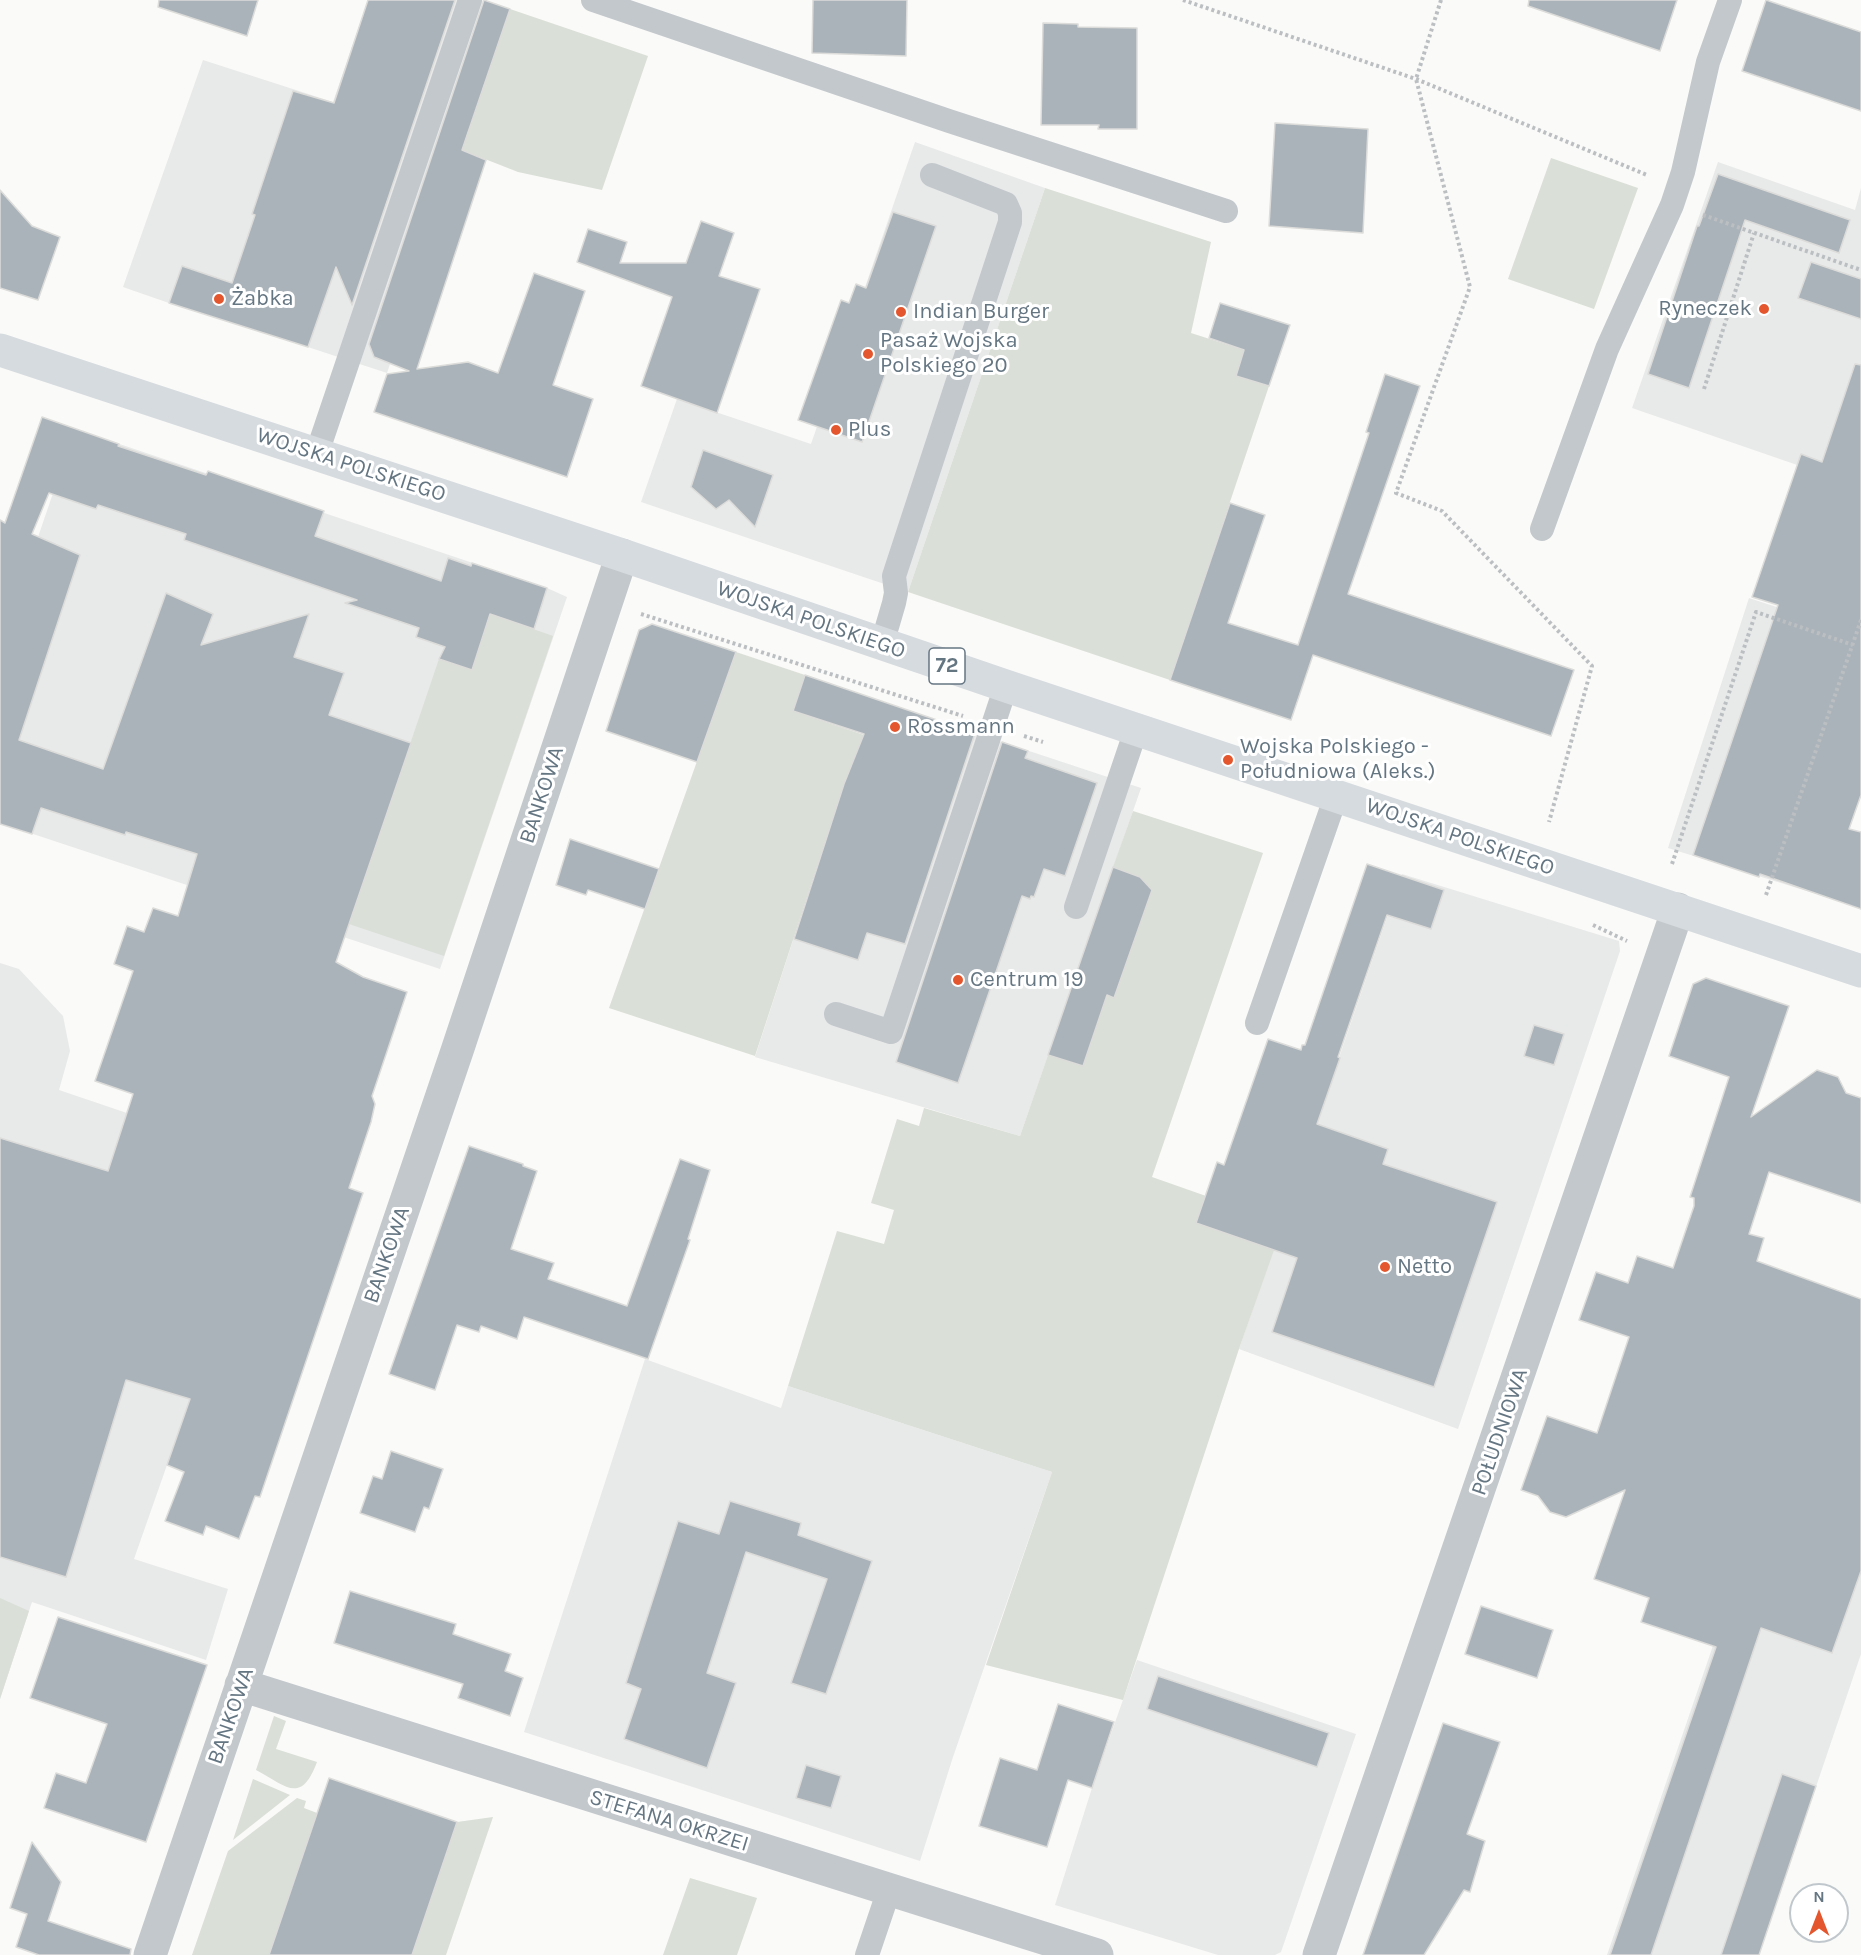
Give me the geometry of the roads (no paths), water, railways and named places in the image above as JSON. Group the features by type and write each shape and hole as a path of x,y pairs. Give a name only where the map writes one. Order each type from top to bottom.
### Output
{"main road":[{"name":"WOJSKA POLSKIEGO","path":"0,350 317,453 1136,730 1861,971"}],"street":[{"name":"BANKOWA","path":"150,1955 622,555"},
{"name":"POŁUDNIOWA","path":"1319,1955 1678,909"},
{"name":"STEFANA OKRZEI","path":"241,1685 1097,1955"}],"lane":[{"path":"317,453 470,0"},
{"path":"593,0 949,121 1226,211"},
{"path":"1542,529 1607,349 1675,197 1708,63 1730,0"},
{"path":"882,644 896,593 894,576 1010,222 1010,213 1006,204 932,175"},
{"path":"836,1014 891,1032 1006,686"},
{"path":"1076,907 1136,730"},
{"path":"1257,1023 1336,796"},
{"path":"867,1955 889,1890"}],"place":[{"name":"Żabka","path":"219,299"},
{"name":"Ryneczek","path":"1764,309"},
{"name":"Indian Burger","path":"901,312"},
{"name":"Pasaż Wojska Polskiego 20","path":"868,354"},
{"name":"Plus","path":"836,430"},
{"name":"Rossmann","path":"895,727"},
{"name":"Wojska Polskiego - Południowa (Aleks.)","path":"1228,760"},
{"name":"Centrum 19","path":"958,980"},
{"name":"Netto","path":"1385,1267"}]}
